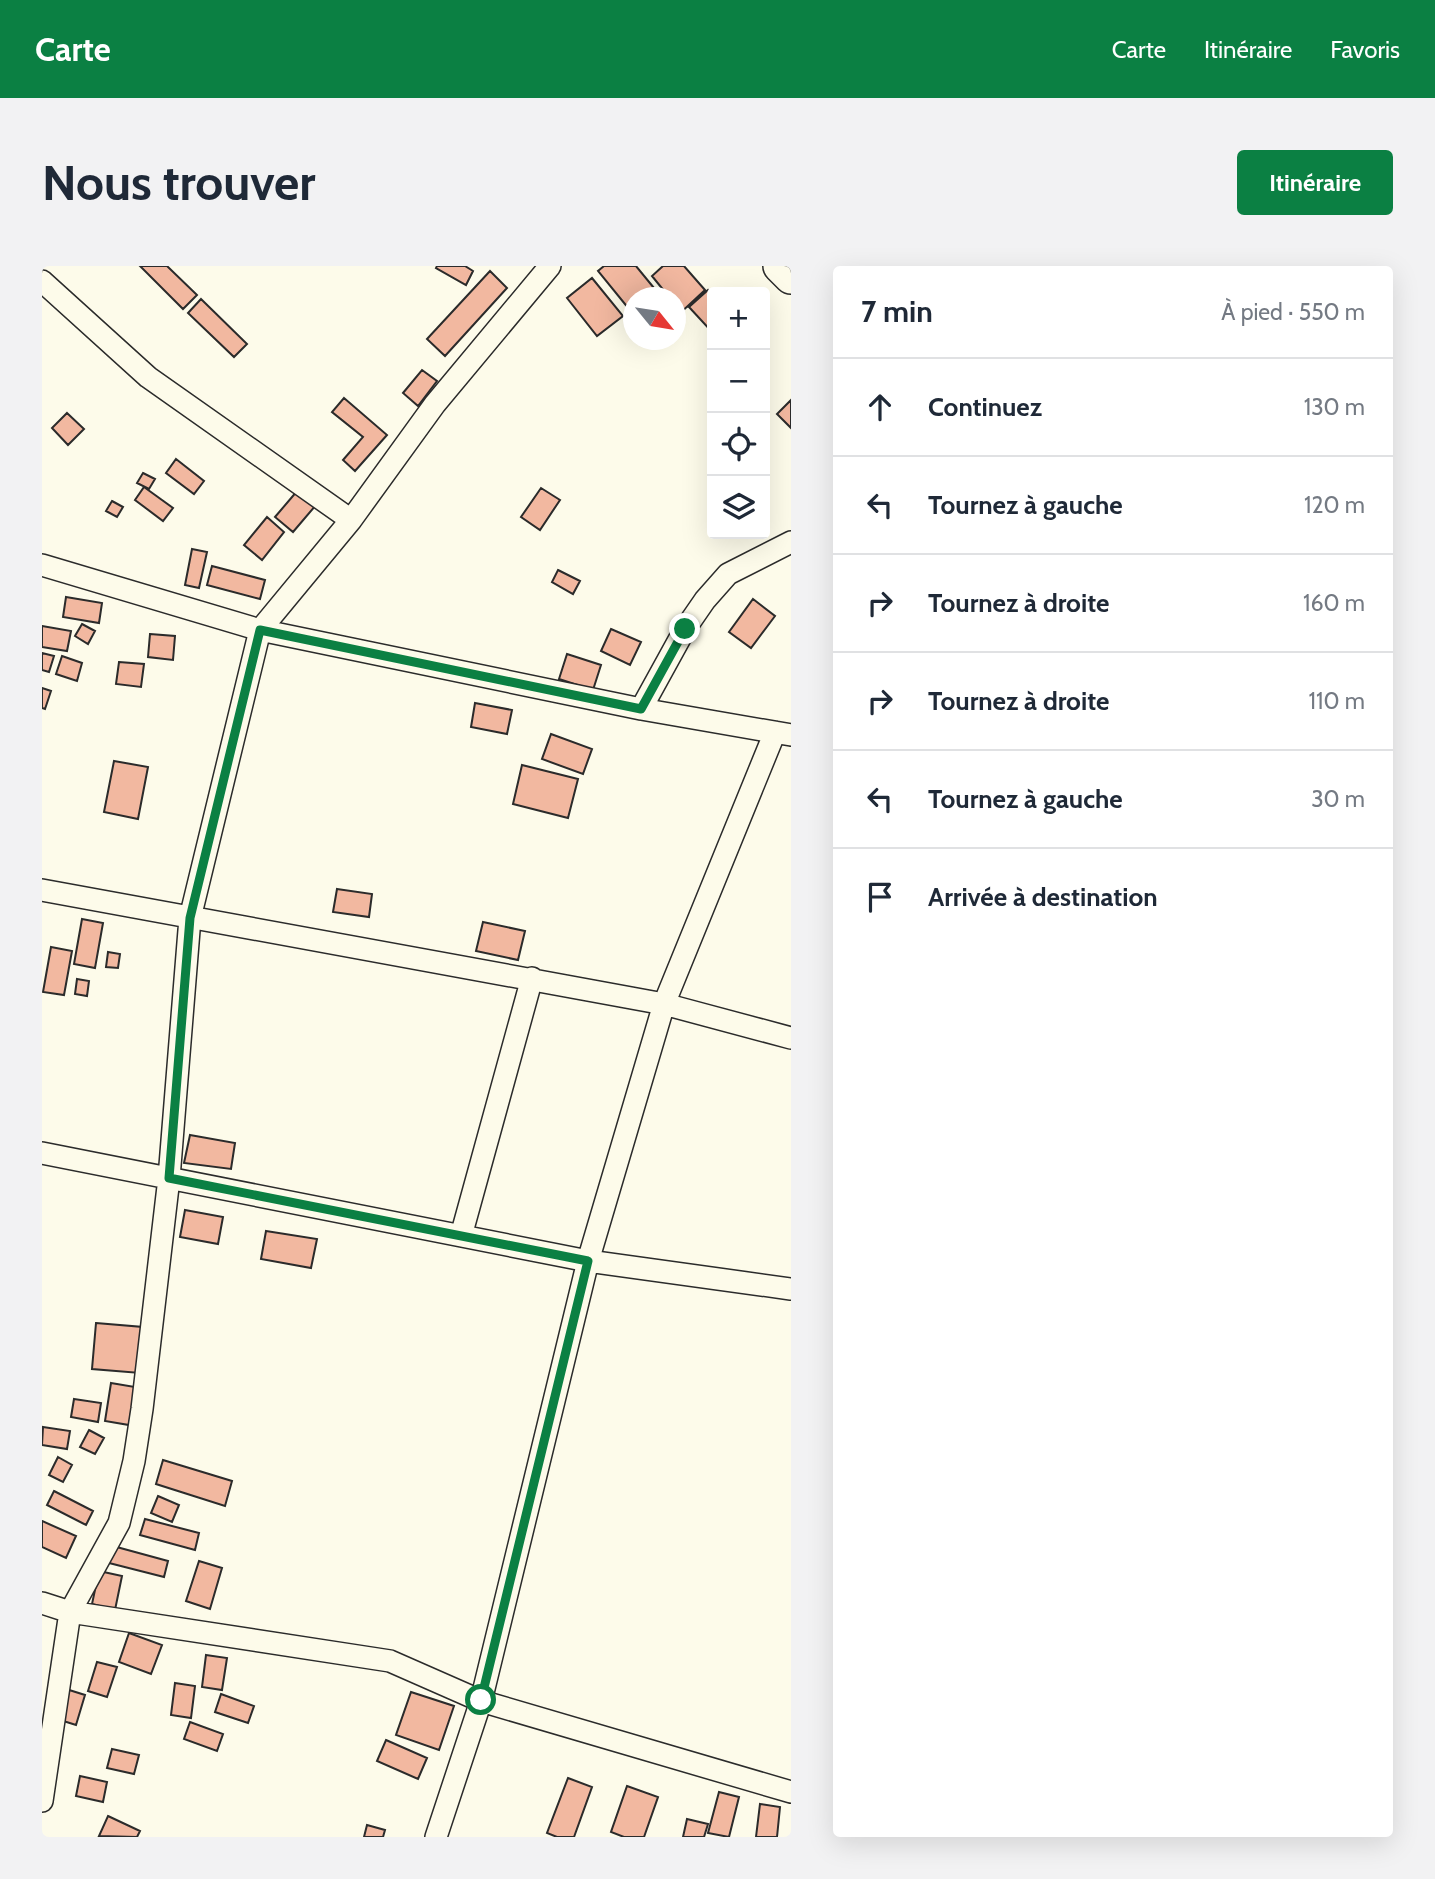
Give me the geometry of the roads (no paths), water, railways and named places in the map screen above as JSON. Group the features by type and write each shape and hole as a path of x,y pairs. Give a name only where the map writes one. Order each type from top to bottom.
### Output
{"main road":[{"path":"780,266 791,277"}],"street":[{"path":"42,1801 70,1612 119,1523 134,1461 169,1178 190,918 260,630 351,520 435,404 550,266"},
{"path":"45,292 148,377 351,520"},
{"path":"641,709 685,629 705,600 728,574 791,542"},
{"path":"42,565 260,630 641,709 783,734 664,1004 588,1261 481,1700 436,1837"},
{"path":"42,890 664,1004 791,1038"},
{"path":"461,1236 532,978"},
{"path":"42,1153 588,1261 791,1289"},
{"path":"42,1603 70,1612 390,1661 481,1700 791,1792"}]}
